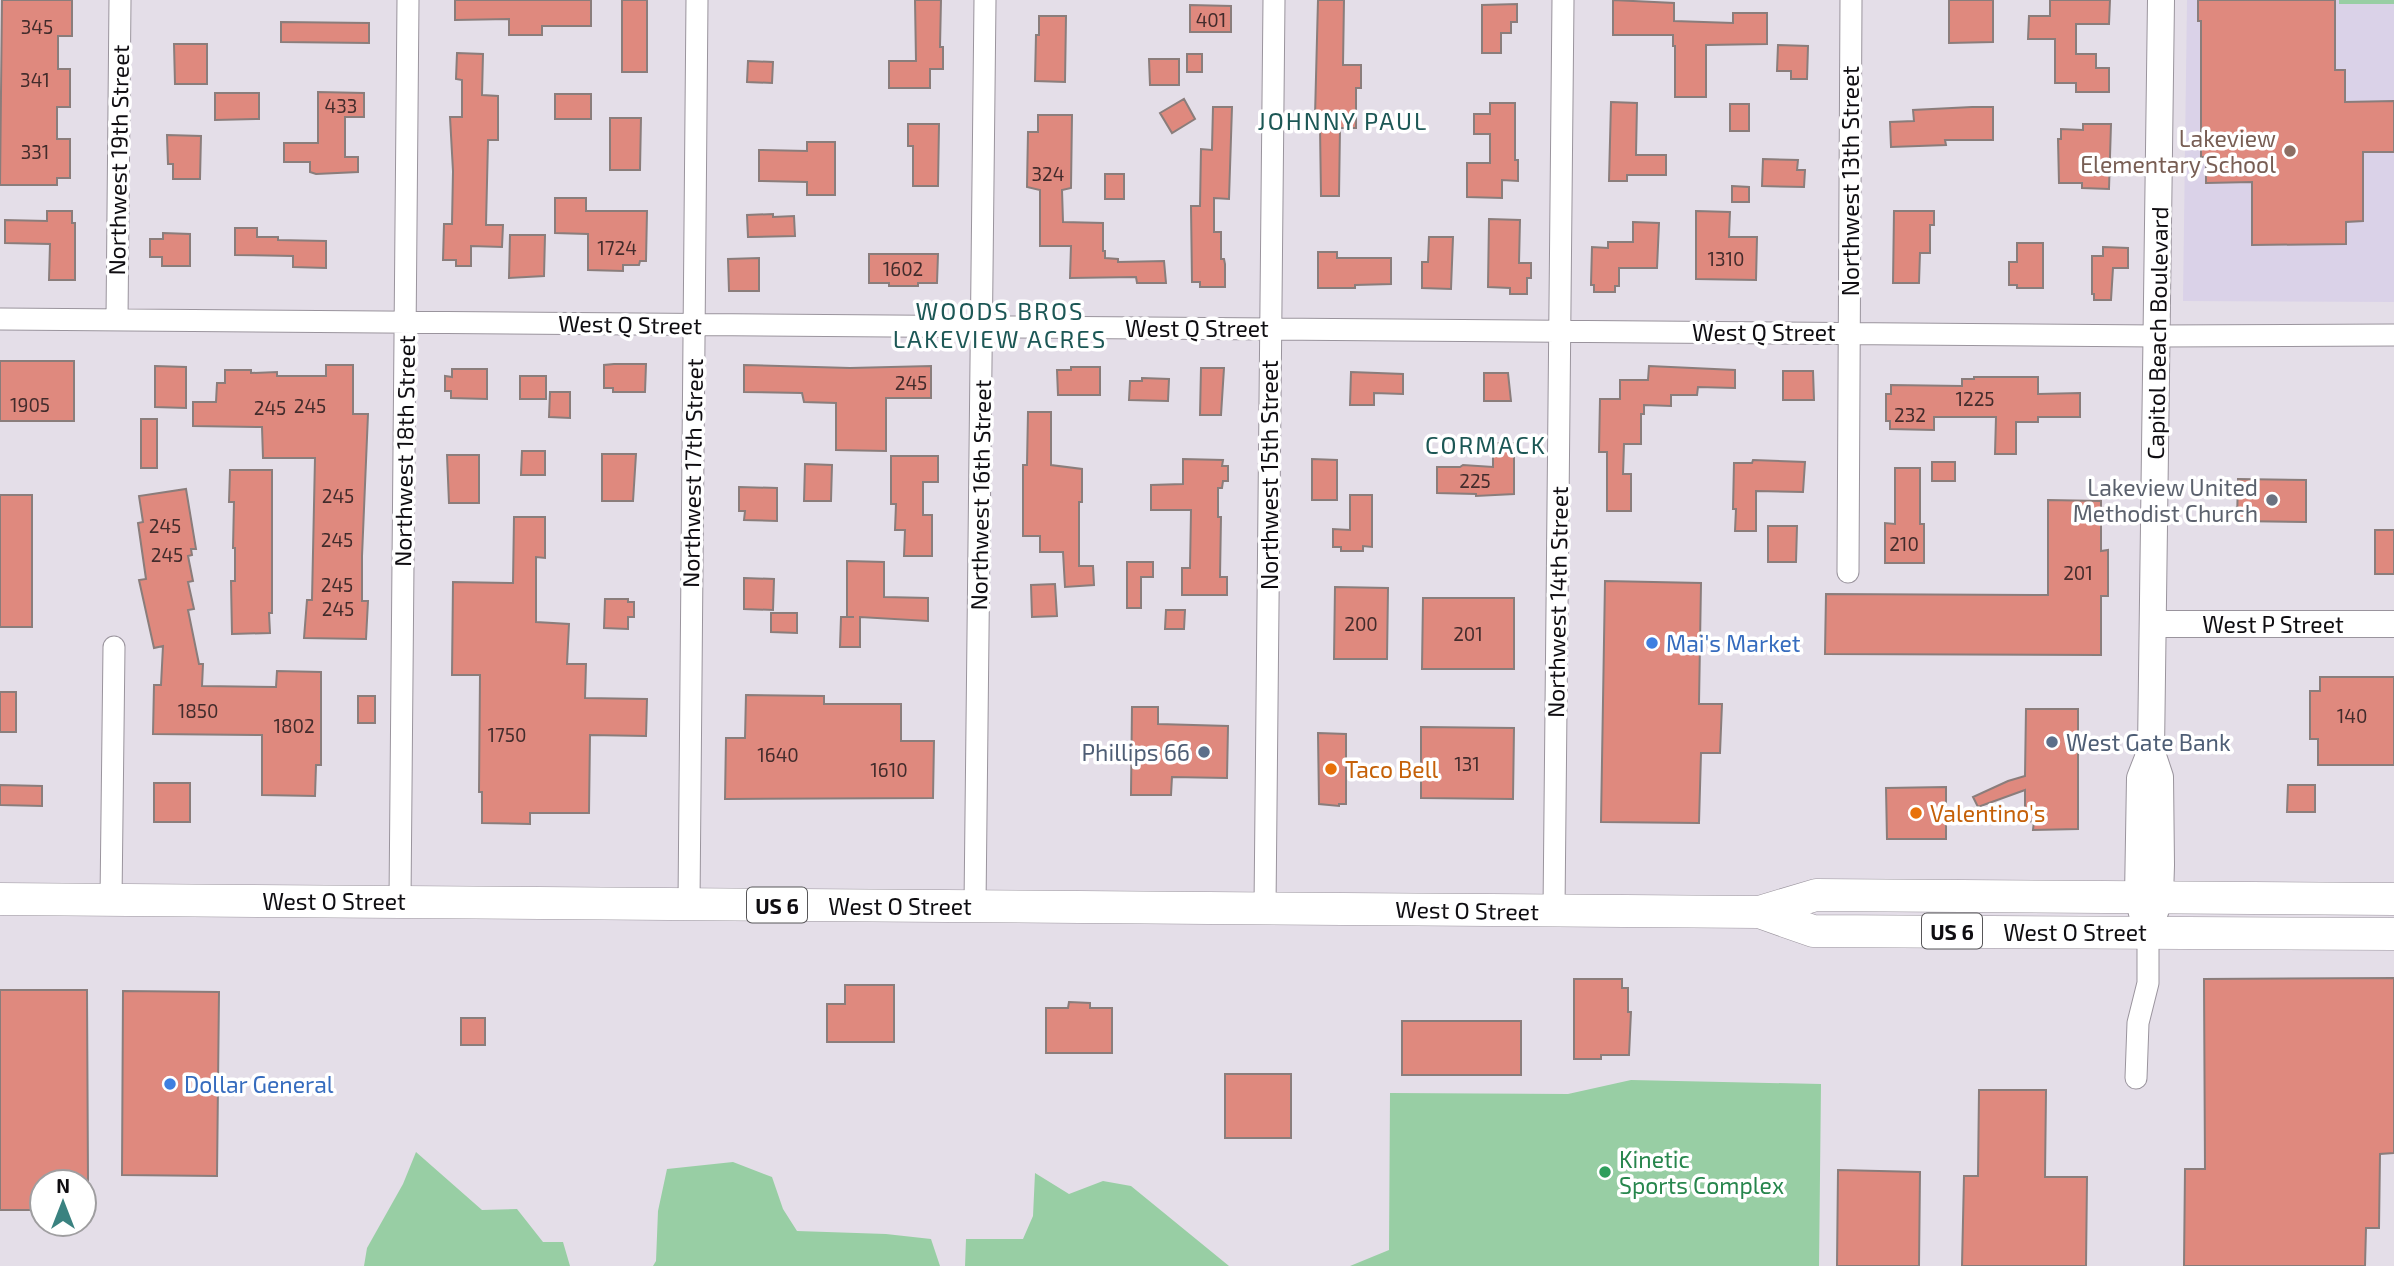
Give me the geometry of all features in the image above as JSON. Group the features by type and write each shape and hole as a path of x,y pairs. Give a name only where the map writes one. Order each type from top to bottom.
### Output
{"main road":[{"name":"West O Street","path":"0,899 1759,912 1816,895 2394,899"},
{"name":"West O Street","path":"1759,912 1813,931 2394,933"}],"street":[{"name":"Northwest 19th Street","path":"117,320 120,0"},
{"name":"Northwest 18th Street","path":"400,901 408,0"},
{"name":"Northwest 17th Street","path":"688,904 697,0"},
{"name":"Northwest 16th Street","path":"975,906 985,0"},
{"name":"Northwest 15th Street","path":"1265,908 1273,0"},
{"name":"Northwest 14th Street","path":"1554,911 1563,0"},
{"name":"Northwest 13th Street","path":"1847,572 1852,0"},
{"name":"Capitol Beach Boulevard","path":"2148,933 2149,897 2140,778 2151,750 2161,0"},
{"name":"West Q Street","path":"0,319 2157,336 2394,335"},
{"name":"West P Street","path":"2153,624 2394,624"},
{"path":"111,900 114,647"},
{"path":"2136,1077 2138,1023 2148,983 2148,933"}],"shaded area":[{"name":"Lakeview Elementary School","path":"2187,0 2394,0 2394,302 2183,301"}],"green space":[{"path":"2339,0 2394,0 2394,4 2339,4"},
{"name":"Kinetic Sports Complex","path":"1631,1080 1821,1084 1819,1266 1350,1266 1389,1250 1390,1093 1568,1094"},
{"path":"416,1152 482,1210 517,1209 543,1242 563,1242 570,1266 364,1266 367,1248 403,1184"},
{"path":"733,1162 772,1177 783,1209 797,1231 886,1234 931,1239 940,1266 653,1266 656,1261 658,1211 667,1169"},
{"path":"1035,1173 1069,1194 1103,1181 1131,1186 1229,1266 965,1266 966,1239 1023,1239 1033,1216"}],"building":[{"path":"2,0 72,0 72,36 58,36 58,69 70,69 70,107 57,107 57,139 70,139 70,178 57,178 57,185 0,185"},
{"path":"455,0 591,0 591,26 542,26 542,35 509,35 509,19 455,20"},
{"path":"622,0 647,0 647,72 622,72"},
{"path":"915,0 941,0 940,47 943,47 943,69 930,69 930,88 889,88 889,61 916,61"},
{"path":"1318,0 1344,0 1343,65 1361,65 1361,88 1356,88 1356,128 1340,128 1339,196 1321,196 1320,128 1318,116 1315,116"},
{"path":"1613,0 1674,3 1674,21 1733,23 1733,13 1767,13 1767,44 1706,45 1706,97 1675,97 1673,35 1613,35"},
{"path":"1949,0 1993,0 1993,42 1949,43"},
{"path":"2050,0 2110,0 2109,24 2076,24 2076,54 2096,54 2096,68 2109,68 2109,92 2076,92 2076,83 2055,83 2055,39 2028,39 2029,16 2050,16"},
{"name":"Lakeview Elementary School","path":"2198,0 2335,0 2335,70 2345,70 2345,102 2394,101 2394,152 2363,152 2363,221 2346,222 2346,244 2252,245 2252,182 2206,183 2206,157 2201,157 2201,21 2198,21"},
{"path":"1517,4 1517,22 1511,22 1511,33 1501,33 1501,53 1482,53 1482,5"},
{"path":"1190,5 1231,6 1231,32 1190,32"},
{"path":"1039,16 1066,16 1065,82 1035,81"},
{"path":"281,22 369,23 369,43 281,42"},
{"path":"174,44 207,44 207,84 175,84"},
{"path":"1778,45 1808,46 1807,79 1791,79 1791,71 1777,71"},
{"path":"457,53 483,54 482,95 498,96 498,140 488,140 486,225 503,225 502,247 471,246 471,266 456,266 456,260 443,260 444,224 452,224 450,117 462,117 462,80 456,79"},
{"path":"1187,54 1202,54 1202,72 1187,72"},
{"path":"1149,59 1179,59 1179,85 1150,85"},
{"path":"748,61 773,62 772,83 747,82"},
{"path":"318,92 364,93 364,117 345,117 345,157 358,157 358,172 316,174 310,172 310,162 284,162 284,143 318,143"},
{"path":"215,93 259,93 259,119 215,120"},
{"path":"555,94 591,94 591,119 555,119"},
{"path":"1184,99 1195,119 1172,133 1160,113"},
{"path":"1611,102 1637,103 1636,155 1666,155 1666,175 1627,175 1627,181 1609,181"},
{"path":"1490,103 1515,103 1515,160 1518,160 1518,181 1502,180 1502,198 1467,197 1467,163 1490,163 1490,134 1474,134 1474,114 1490,114"},
{"path":"1730,104 1749,104 1749,131 1730,131"},
{"path":"1213,107 1232,107 1229,199 1214,198 1214,232 1221,232 1225,287 1200,287 1200,282 1192,282 1191,206 1200,206 1201,149 1212,150"},
{"path":"1993,107 1993,140 1945,140 1946,145 1891,147 1890,122 1914,121 1913,110"},
{"path":"1038,115 1072,115 1071,188 1062,190 1063,222 1103,223 1105,258 1118,259 1118,262 1164,261 1166,283 1137,283 1136,277 1070,278 1071,246 1040,246 1040,190 1027,187 1028,132 1038,132"},
{"path":"610,118 641,118 640,170 610,170"},
{"path":"908,124 939,124 938,186 913,186 913,146 908,146"},
{"path":"2083,124 2111,124 2109,189 2082,188 2082,183 2059,183 2058,139 2061,139 2061,129 2083,130"},
{"path":"167,135 201,136 200,179 173,179 173,164 168,164"},
{"path":"807,142 835,142 835,195 807,195 807,182 759,181 759,150 807,151"},
{"path":"1763,159 1798,160 1797,170 1805,170 1804,187 1762,186"},
{"path":"1105,174 1124,174 1124,199 1105,199"},
{"path":"1732,186 1749,187 1749,202 1732,202"},
{"path":"555,198 586,198 586,211 647,211 646,261 640,261 639,265 623,265 623,271 588,270 588,234 555,233"},
{"path":"47,211 72,211 72,223 75,223 75,280 49,280 50,244 5,243 5,220 47,221"},
{"path":"1696,211 1730,212 1729,237 1757,237 1756,280 1696,279"},
{"path":"1894,211 1934,211 1934,225 1930,225 1930,253 1920,253 1919,283 1893,283"},
{"path":"773,214 773,217 794,216 795,236 748,237 747,215"},
{"path":"1489,219 1520,220 1519,263 1531,263 1527,294 1510,294 1510,288 1488,287"},
{"path":"1633,222 1659,223 1657,268 1619,268 1619,286 1615,286 1615,292 1594,292 1594,285 1591,285 1592,247 1608,248 1608,242 1633,242"},
{"path":"235,228 257,228 257,237 278,237 278,240 326,241 326,268 293,267 293,256 235,255"},
{"path":"163,233 190,234 190,266 162,266 162,257 150,257 150,239 163,239"},
{"path":"510,235 545,235 544,276 509,278"},
{"path":"1429,237 1453,237 1451,289 1422,288 1422,262 1428,262"},
{"path":"2017,243 2043,243 2043,288 2017,288 2017,285 2009,285 2009,262 2017,262"},
{"path":"2103,247 2128,248 2128,268 2113,268 2111,300 2094,300 2092,256 2103,256"},
{"path":"1318,252 1337,252 1337,258 1391,258 1391,284 1318,288"},
{"path":"869,254 938,254 937,283 889,286 889,283 869,283"},
{"path":"759,258 759,291 729,291 728,259"},
{"path":"0,361 74,361 74,421 0,421"},
{"path":"646,364 645,392 613,392 613,388 604,388 604,365"},
{"path":"326,365 353,365 353,414 368,414 362,556 362,601 368,601 366,639 304,638 307,600 312,600 315,458 263,458 262,427 193,426 193,402 216,402 217,383 225,383 225,370 277,372 277,376 326,376"},
{"path":"744,365 850,368 931,366 931,398 886,398 886,451 836,450 836,403 804,402 802,393 744,392"},
{"path":"155,366 186,367 186,408 155,407"},
{"path":"1649,366 1735,370 1735,388 1698,387 1697,395 1671,395 1671,406 1644,405 1644,414 1641,414 1641,444 1624,444 1623,474 1631,474 1631,511 1607,511 1607,452 1599,452 1600,399 1620,399 1620,380 1648,380"},
{"path":"1071,367 1100,367 1100,395 1058,395 1057,370 1071,370"},
{"path":"1201,368 1224,368 1221,415 1200,415"},
{"path":"452,369 487,369 487,399 451,398 451,391 445,391 445,376 452,377"},
{"path":"1783,371 1813,371 1814,400 1783,400"},
{"path":"1351,372 1403,374 1403,394 1374,393 1374,405 1350,405"},
{"path":"1484,373 1508,373 1511,401 1484,401"},
{"path":"520,376 546,376 546,399 520,399"},
{"path":"2038,377 2038,394 2080,393 2080,417 2038,417 2038,422 2016,422 2016,454 1995,454 1996,417 1934,417 1934,430 1890,429 1890,421 1886,421 1886,394 1891,394 1891,385 1962,386 1962,379"},
{"path":"1142,378 1169,379 1168,401 1129,400 1130,381 1142,381"},
{"path":"550,392 570,392 570,418 549,417"},
{"path":"1028,412 1051,412 1051,465 1082,469 1079,566 1093,566 1094,585 1065,587 1063,552 1040,552 1040,536 1023,536 1023,465 1027,465"},
{"path":"141,419 157,419 157,468 141,468"},
{"path":"1493,443 1514,443 1514,494 1476,496 1437,493 1437,467 1493,467"},
{"path":"522,451 545,451 545,475 521,475"},
{"path":"602,454 636,454 633,501 602,501"},
{"path":"447,455 479,455 479,503 449,503"},
{"path":"891,456 938,456 938,482 923,482 923,515 932,515 932,556 904,556 905,530 895,530 896,504 891,504"},
{"path":"1183,459 1223,460 1222,466 1228,466 1228,481 1223,481 1222,488 1218,488 1218,517 1221,517 1220,577 1227,577 1227,595 1182,595 1182,568 1190,568 1191,510 1151,510 1151,485 1183,484"},
{"path":"1312,459 1337,460 1337,500 1312,500"},
{"path":"1753,460 1805,462 1803,492 1756,491 1756,531 1735,531 1734,463 1752,463"},
{"path":"1932,462 1955,462 1955,481 1932,481"},
{"path":"805,464 832,465 831,501 804,501"},
{"path":"1895,468 1920,468 1920,524 1924,524 1924,563 1885,563 1885,523 1895,524"},
{"path":"230,470 272,470 270,633 232,634 231,581 235,581 235,548 234,502 229,502"},
{"name":"Lakeview United Methodist Church","path":"2238,479 2306,480 2306,522 2237,521"},
{"path":"739,487 777,488 777,521 744,520 745,511 739,511"},
{"path":"186,489 196,549 191,549 192,555 188,556 193,581 188,582 194,609 188,610 199,664 203,664 202,686 276,687 277,671 321,672 321,765 316,765 315,796 262,795 262,735 153,734 154,685 161,685 163,646 154,648 139,580 146,579 138,523 143,522 139,496"},
{"path":"0,495 32,495 32,627 0,627"},
{"path":"1350,495 1372,495 1372,547 1363,546 1363,551 1341,551 1341,547 1333,547 1333,529 1350,530"},
{"path":"2048,500 2101,501 2101,551 2108,550 2108,596 2101,596 2101,655 1825,654 1826,594 2048,595"},
{"path":"514,517 545,517 545,558 536,557 536,622 569,624 567,664 586,664 585,698 647,699 646,736 590,735 589,813 530,813 530,824 482,823 482,792 479,792 480,675 452,675 453,582 513,583"},
{"path":"1768,526 1797,526 1796,562 1768,562"},
{"path":"2375,530 2394,530 2394,574 2375,574"},
{"path":"847,561 884,562 884,597 928,598 928,621 860,617 860,647 840,647 841,617 847,617"},
{"path":"1127,562 1153,562 1153,577 1141,577 1141,608 1127,608"},
{"path":"744,578 774,579 773,610 744,609"},
{"name":"Mai's Market","path":"1605,581 1701,583 1699,704 1722,704 1720,753 1701,753 1699,823 1601,822"},
{"path":"1055,584 1057,616 1032,617 1031,585"},
{"path":"1335,587 1388,588 1387,659 1334,659"},
{"path":"1423,598 1514,598 1514,669 1422,669"},
{"path":"605,599 628,599 628,602 634,602 634,617 628,617 628,629 604,628"},
{"path":"1166,610 1185,610 1184,629 1165,629"},
{"path":"771,613 797,613 797,633 771,632"},
{"path":"2320,677 2394,677 2394,765 2318,765 2318,739 2310,739 2310,691 2320,691"},
{"path":"0,692 16,692 16,732 0,732"},
{"path":"746,695 824,696 824,704 901,704 901,741 934,741 933,798 725,799 726,738 745,738"},
{"path":"358,696 375,696 375,723 358,723"},
{"path":"1132,707 1158,707 1158,724 1228,726 1227,778 1172,777 1171,795 1131,795"},
{"name":"West Gate Bank","path":"2026,709 2078,709 2078,829 2033,830 2034,821 2025,822 2025,790 1978,807 1973,797 2025,776"},
{"path":"1421,727 1514,728 1513,799 1421,798"},
{"name":"Taco Bell","path":"1318,733 1346,734 1346,804 1319,804"},
{"path":"154,783 190,783 190,822 154,822"},
{"path":"0,785 42,786 42,806 0,805"},
{"path":"2288,785 2315,785 2315,812 2287,812"},
{"name":"Valentino's","path":"1946,787 1946,839 1887,839 1886,788"},
{"path":"2394,978 2394,1153 2380,1154 2379,1228 2366,1228 2365,1266 2184,1266 2185,1169 2205,1169 2204,979"},
{"path":"1574,979 1622,979 1622,988 1628,988 1628,1012 1631,1012 1629,1055 1574,1059"},
{"path":"845,985 894,985 894,1042 827,1042 827,1004 845,1004"},
{"path":"0,990 87,990 88,1168 28,1168 28,1210 0,1210"},
{"name":"Dollar General","path":"123,991 219,992 217,1176 122,1175"},
{"path":"1069,1002 1090,1003 1090,1008 1112,1008 1112,1053 1046,1053 1046,1008 1068,1008"},
{"path":"461,1018 485,1018 485,1045 461,1045"},
{"path":"1402,1021 1521,1021 1521,1075 1402,1075"},
{"path":"1225,1074 1291,1074 1291,1138 1225,1138"},
{"path":"1979,1090 2046,1090 2045,1177 2087,1177 2086,1266 1962,1266 1964,1176 1978,1176"},
{"path":"1838,1170 1920,1172 1919,1266 1837,1266"}],"place":[{"name":"Lakeview Elementary School","path":"2290,151"},
{"name":"Lakeview United Methodist Church","path":"2272,500"},
{"name":"Mai's Market","path":"1652,643"},
{"name":"West Gate Bank","path":"2052,742"},
{"name":"Phillips 66","path":"1204,752"},
{"name":"Taco Bell","path":"1331,769"},
{"name":"Valentino's","path":"1916,813"},
{"name":"Dollar General","path":"170,1084"},
{"name":"Kinetic Sports Complex","path":"1605,1172"}],"district":[{"name":"JOHNNY PAUL","path":"1343,120"},
{"name":"WOODS BROS LAKEVIEW ACRES","path":"1000,324"},
{"name":"CORMACK","path":"1486,444"}]}
